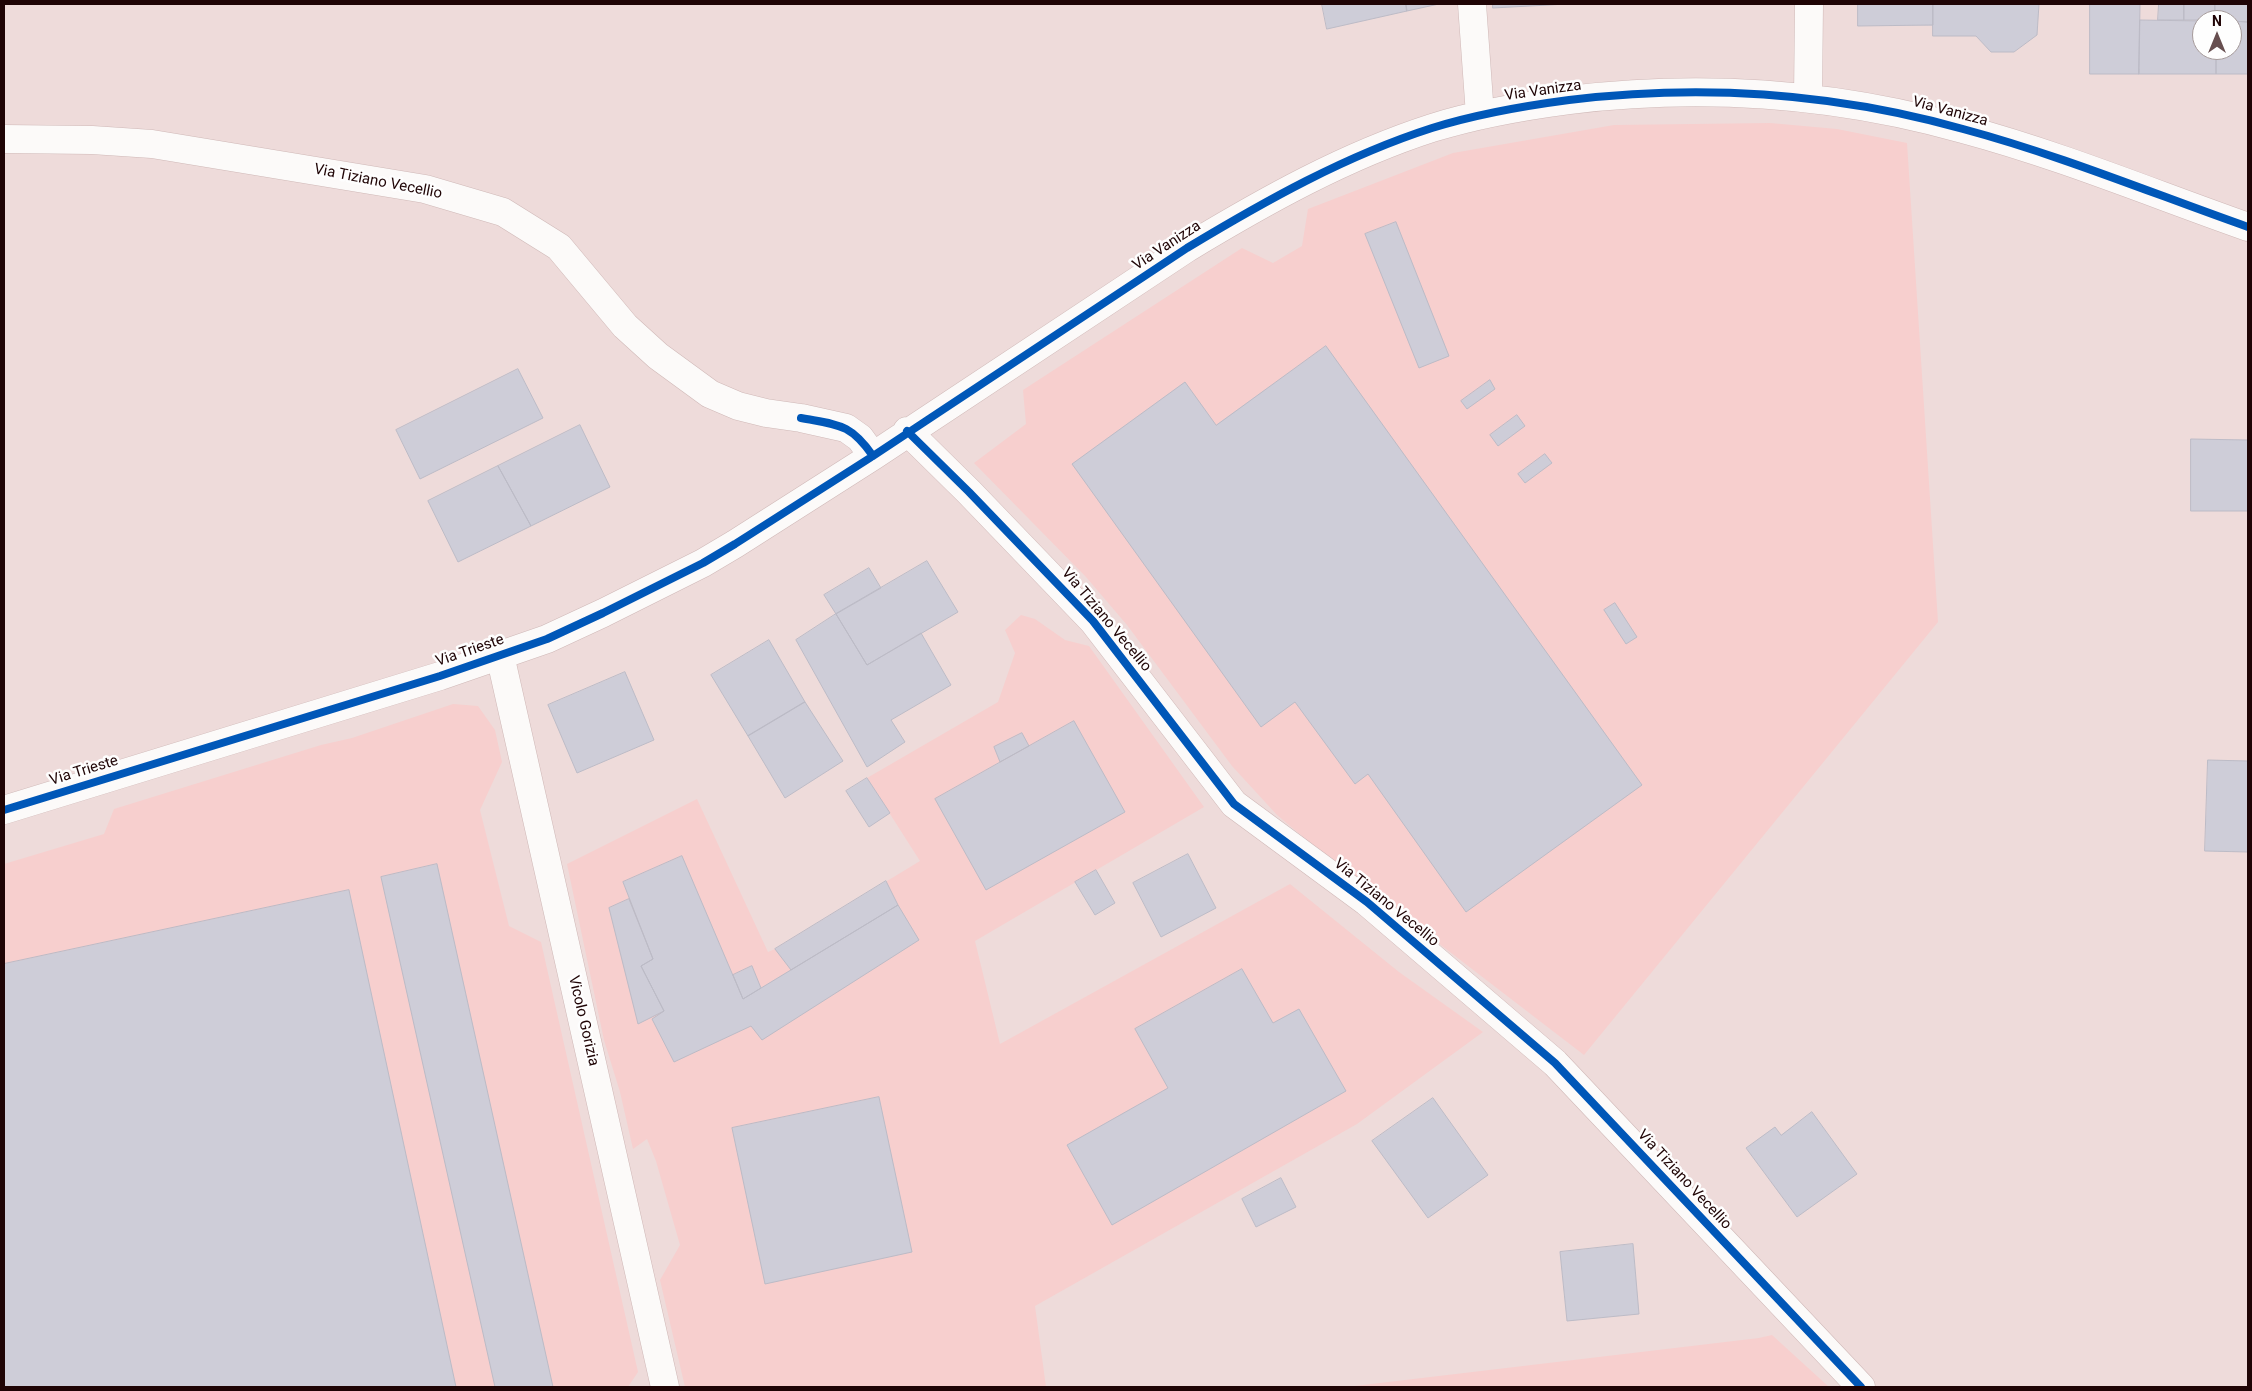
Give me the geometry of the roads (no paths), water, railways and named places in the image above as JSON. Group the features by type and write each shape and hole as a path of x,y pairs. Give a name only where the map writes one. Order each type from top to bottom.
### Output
{"street":[{"path":"1472,4 1480,115"},
{"path":"1808,98 1809,4"},
{"name":"Via Vanizza","path":"907,432 1187,248 1282,192 1329,169 1432,128 1480,115 1534,105 1653,92 1750,93 1808,98 1893,112 1964,129 2044,155 2248,228"},
{"name":"Via Tiziano Vecellio","path":"4,139 92,140 152,144 416,187 503,212 559,246 625,326 688,380 710,394 738,406 846,428 860,438 873,456"},
{"name":"Via Trieste","path":"4,810 365,700 547,639 704,563 873,456 907,432"},
{"name":"Via Tiziano Vecellio","path":"907,432 983,506 1093,621 1234,804 1367,902 1555,1063 1861,1387"},
{"name":"Vicolo Gorizia","path":"500,655 665,1387"}]}
